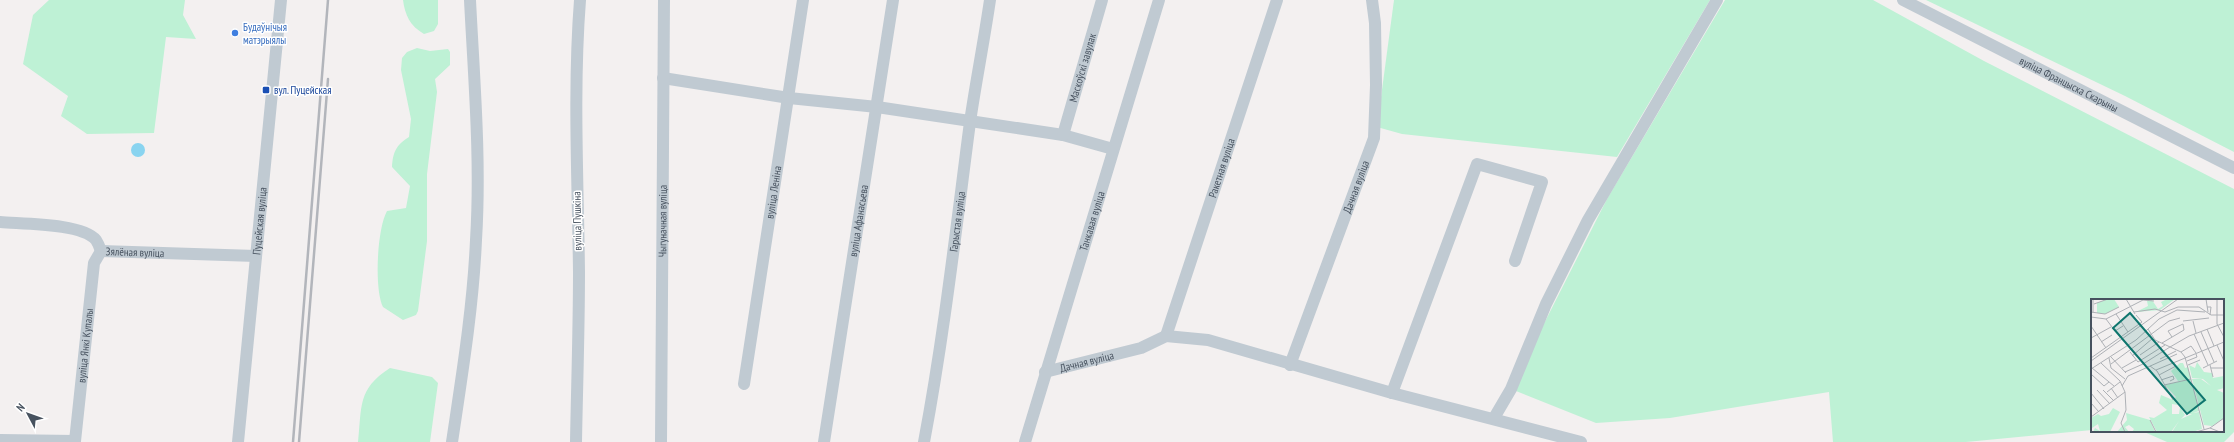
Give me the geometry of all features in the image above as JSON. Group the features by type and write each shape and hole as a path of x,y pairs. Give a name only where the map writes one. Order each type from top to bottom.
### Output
{"street":[{"name":"Пуцейская вуліца","path":"238,442 281,0"},
{"path":"452,442 471,308 476,240 478,172 470,0"},
{"name":"вуліца Пушкіна","path":"576,442 578,272 575,114 576,54 580,0"},
{"name":"Чыгуначная вуліца","path":"661,442 664,0"},
{"name":"вуліца Леніна","path":"744,384 765,236 789,98 803,0"},
{"name":"вуліца Афанасьева","path":"824,442 893,0"},
{"name":"Гарыстая вуліца","path":"924,442 952,262 970,120 983,54 990,0"},
{"name":"Маскоўскі завулак","path":"1063,135 1102,0"},
{"name":"Танкавая вуліца","path":"1025,442 1113,149 1160,0"},
{"name":"Ракетная вуліца","path":"1166,336 1277,0"},
{"name":"Дачная вуліца","path":"1290,364 1374,138 1376,85 1375,23 1372,0"},
{"path":"1494,418 1511,389 1546,304 1588,220 1717,0"},
{"name":"вуліца Францыска Скарыны","path":"1903,0 2234,168"},
{"path":"663,78 789,98 877,107 970,120 1063,135 1113,149"},
{"path":"1392,393 1477,164 1542,182 1515,261"},
{"name":"Зялёная вуліца","path":"0,222 62,226 92,236 96,240 101,251 256,256"},
{"name":"вуліца Янкі Купалы","path":"75,441 94,264 101,251"},
{"path":"1166,336 1208,340 1392,393 1494,418 1581,442"},
{"name":"Дачная вуліца","path":"1045,372 1141,348 1166,336"},
{"path":"0,440 75,441"}],"green space":[{"path":"49,0 185,0 183,15 196,39 166,37 154,133 87,134 61,116 68,96 23,64 33,15"},
{"path":"403,0 438,0 438,24 434,31 424,34 412,24 405,11"},
{"path":"1394,0 1710,0 1617,157 1402,134 1377,127"},
{"path":"1725,0 1873,0 1984,61 2234,189 2234,432 2224,442 2167,442 2144,432 2224,432 2224,299 2091,299 2091,430 1966,442 1833,442 1829,392 1670,418 1596,423 1511,389 1607,199"},
{"path":"1926,0 2234,0 2234,152 2125,96"},
{"path":"417,48 430,51 448,49 450,52 450,65 435,79 437,92 427,174 427,241 418,311 416,315 403,320 383,307 378,287 378,259 381,231 387,211 406,208 410,186 392,167 396,149 409,137 411,119 401,70 402,58 407,52"},
{"path":"390,368 432,377 438,383 430,442 358,442 361,409 366,391 379,376"}],"water":[{"path":"135,143 141,143 145,147 145,153 141,157 135,157 131,153 131,147"}],"railway":[{"path":"293,442 328,0"},
{"path":"299,442 328,79"}],"place":[{"name":"Будаўнічыя матэрыялы","path":"235,33"},
{"name":"вул. Пуцейская","path":"266,90"}]}
